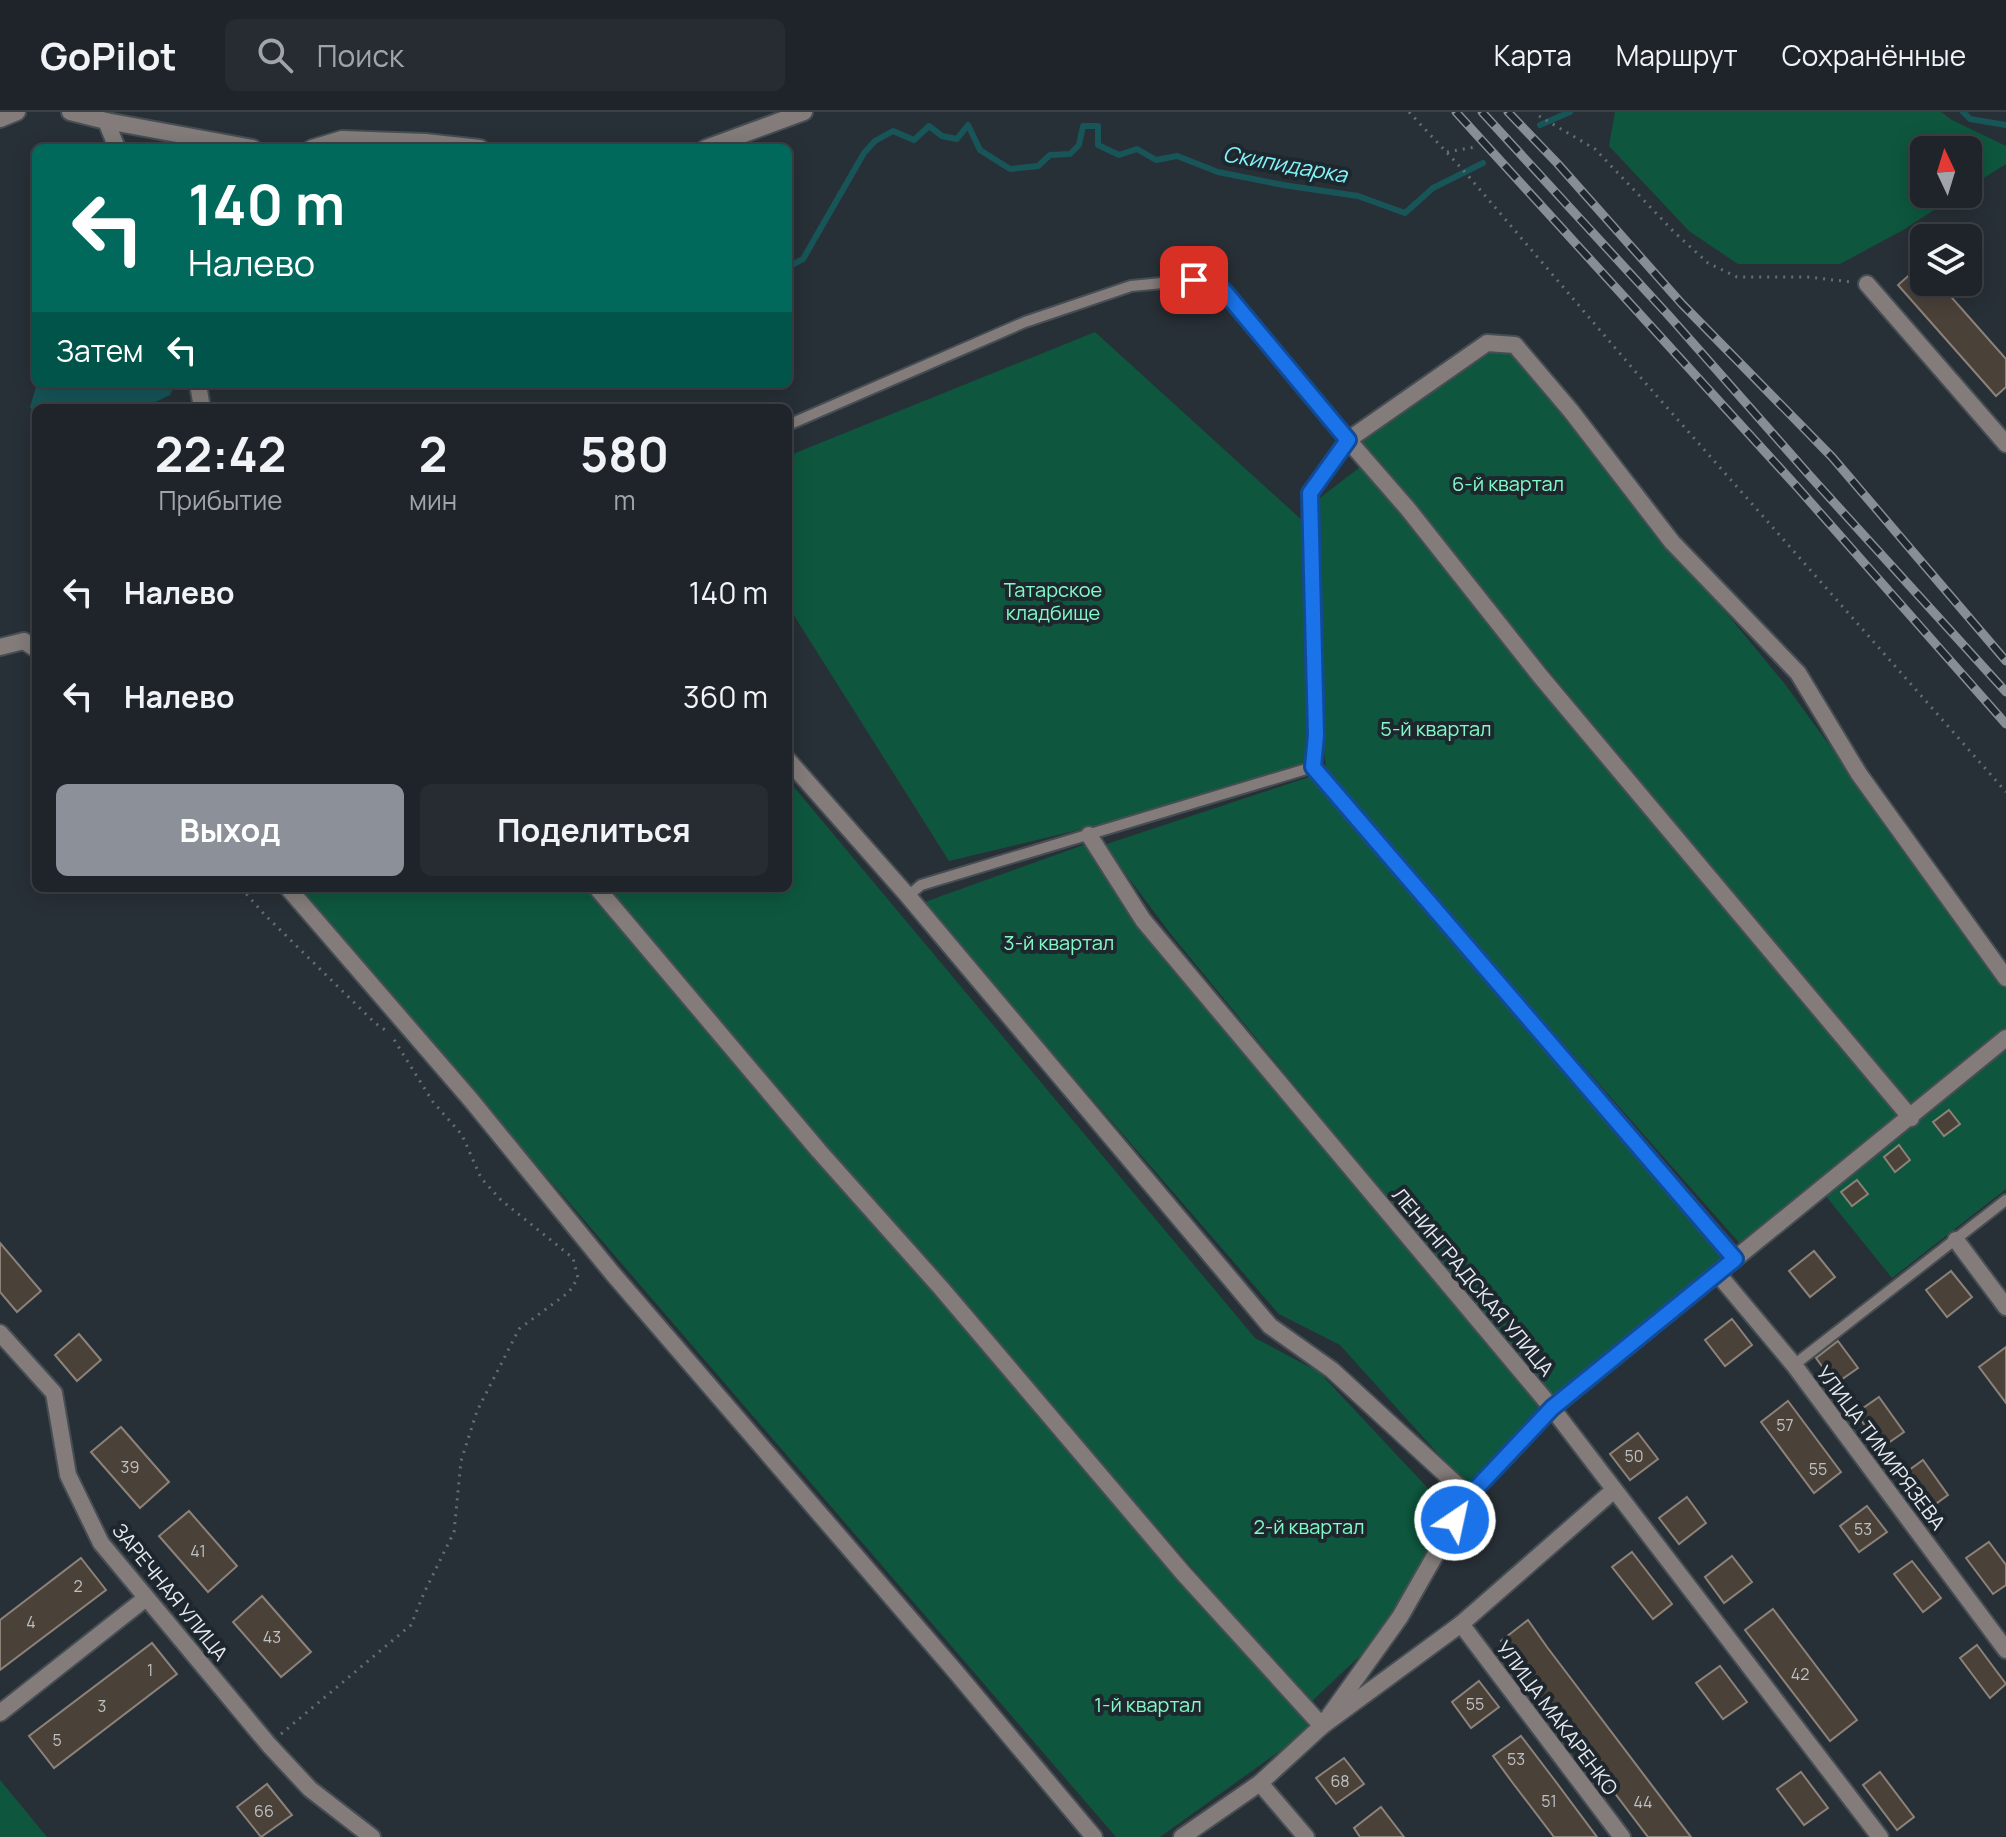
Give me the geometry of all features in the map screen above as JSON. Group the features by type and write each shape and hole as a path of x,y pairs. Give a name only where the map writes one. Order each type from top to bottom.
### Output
{"street":[{"path":"0,119 17,112"},
{"path":"70,112 231,144"},
{"path":"717,144 804,112"},
{"path":"106,121 115,144"},
{"path":"325,144 342,139 443,144"},
{"path":"1867,284 2006,444"},
{"path":"1911,1118 1541,677 1408,509 1348,440 1487,343 1515,345 1571,411 1672,542 1798,673 1859,774 2006,978"},
{"path":"0,647 24,641 32,646"},
{"path":"792,765 908,896 1270,1326 1332,1370 1469,1496 1400,1617 1322,1726"},
{"path":"1313,767 1735,1259"},
{"name":"ЛЕНИНГРАДСКАЯ УЛИЦА","path":"1089,835 1143,920 1552,1408 1880,1837"},
{"path":"291,892 1094,1837"},
{"path":"600,892 1183,1573 1322,1726"},
{"path":"1552,1408 2006,1038"},
{"path":"1956,1240 2006,1307"},
{"name":"УЛИЦА ТИМИРЯЗЕВА","path":"1718,1274 1794,1365 2006,1650"},
{"name":"ЗАРЕЧНАЯ УЛИЦА","path":"0,1333 6,1347 54,1393 68,1475 101,1543 269,1745 310,1789 372,1837"},
{"path":"1182,1837 1260,1783 1322,1726 1461,1624 1614,1490"},
{"path":"0,1713 146,1598"},
{"name":"УЛИЦА МАКАРЕНКО","path":"1461,1624 1622,1837"},
{"path":"1260,1783 1306,1837"}],"lane":[{"path":"792,423 1025,322 1131,286 1194,280 1224,291 1348,440 1310,493 1316,735 1313,767 921,885 908,896"},
{"path":"1794,1365 2006,1200"},
{"path":"1469,1496 1552,1408"}],"path":[{"path":"1409,112 2006,792"},
{"path":"1539,116 1595,149 1708,263 1737,277 1808,277 1867,284"},
{"path":"1446,152 1475,147"},
{"path":"245,892 375,1023 389,1033 433,1102 462,1135 481,1178 501,1200 573,1258 578,1278 569,1292 519,1329 477,1411 461,1461 454,1532 411,1625 269,1745"}],"green space":[{"path":"1615,112 1941,112 2006,146 2006,164 1982,179 1982,136 1910,136 1910,208 1937,208 1840,264 1738,264 1689,231 1609,146"},
{"name":"Татарское кладбище","path":"1095,332 1304,522 1308,763 1095,826 949,861 792,612 792,454"},
{"name":"6-й квартал","path":"1485,352 1513,354 1784,683 2006,987 2006,1030 1911,1108 1359,441"},
{"name":"5-й квартал","path":"1364,464 1901,1112 1743,1247 1327,776 1322,735 1316,501"},
{"path":"1312,776 1726,1258 1552,1400 1170,933 1104,845"},
{"name":"2-й квартал","path":"792,785 1255,1338 1319,1372 1452,1514 1386,1631 1310,1703 608,892 792,892"},
{"name":"3-й квартал","path":"1086,844 1140,925 1541,1408 1469,1488 1340,1345 1279,1314 922,903"},
{"name":"1-й квартал","path":"301,892 592,892 1313,1727 1160,1837 1116,1837"},
{"path":"2006,1046 2006,1189 1892,1278 1825,1195"},
{"path":"0,1780 47,1837 0,1837"}],"water":[{"path":"36,388 173,388 170,395 151,404 32,404 32,411 30,407"}],"building":[{"path":"1910,274 1910,296 1950,296 2006,359 2006,387 1996,396 1898,285"},
{"path":"1949,1110 1960,1124 1944,1136 1933,1122"},
{"path":"1899,1145 1910,1160 1895,1172 1884,1157"},
{"path":"1857,1180 1868,1194 1852,1206 1841,1192"},
{"path":"0,1243 41,1291 17,1312 0,1292"},
{"path":"1814,1251 1835,1277 1810,1297 1789,1271"},
{"path":"1951,1271 1972,1297 1947,1317 1926,1290"},
{"path":"1732,1319 1752,1345 1725,1366 1705,1340"},
{"path":"79,1334 101,1360 77,1381 55,1355"},
{"path":"1838,1341 1858,1368 1835,1384 1816,1358"},
{"path":"2006,1347 2006,1403 1979,1367"},
{"path":"1879,1397 1904,1432 1881,1448 1856,1413"},
{"path":"1788,1401 1841,1472 1814,1493 1761,1422"},
{"path":"121,1427 169,1482 140,1508 91,1452"},
{"path":"1638,1433 1658,1459 1630,1480 1610,1454"},
{"path":"1923,1460 1948,1495 1926,1511 1901,1476"},
{"path":"1687,1497 1706,1523 1679,1544 1659,1518"},
{"path":"1867,1506 1887,1532 1859,1552 1840,1526"},
{"path":"189,1511 237,1566 208,1592 159,1536"},
{"path":"1989,1542 2006,1565 2006,1585 1993,1594 1966,1558"},
{"path":"1632,1552 1672,1604 1653,1619 1612,1567"},
{"path":"1732,1556 1752,1582 1724,1603 1705,1577"},
{"path":"81,1558 106,1590 0,1670 0,1620"},
{"path":"1912,1561 1941,1598 1923,1612 1894,1574"},
{"path":"262,1596 311,1652 281,1677 233,1622"},
{"path":"1773,1609 1857,1720 1830,1741 1745,1630"},
{"path":"1528,1620 1691,1837 1648,1837 1529,1680 1501,1641"},
{"path":"152,1643 177,1674 54,1768 29,1736"},
{"path":"1977,1645 2006,1684 1990,1698 1960,1658"},
{"path":"1720,1666 1747,1702 1723,1719 1696,1683"},
{"path":"1479,1681 1499,1707 1471,1728 1452,1702"},
{"path":"1521,1736 1597,1837 1554,1837 1512,1782 1493,1756"},
{"path":"1344,1758 1364,1784 1336,1804 1316,1778"},
{"path":"1801,1772 1828,1808 1804,1825 1777,1789"},
{"path":"1880,1772 1914,1817 1897,1830 1863,1785"},
{"path":"267,1784 292,1815 261,1837 237,1807"},
{"path":"1381,1807 1404,1837 1360,1837 1354,1828"}],"waterway":[{"name":"Скипидарка","path":"1540,125 1570,112"},
{"name":"Скипидарка","path":"1963,112 1970,119 2006,125"},
{"name":"Скипидарка","path":"792,265 803,259 864,153 875,141 893,131 914,140 929,126 942,136 957,139 968,125 980,150 1010,169 1038,166 1050,155 1070,154 1079,145 1083,126 1098,126 1098,145 1119,155 1137,149 1156,160 1177,156 1218,172 1358,196 1405,213 1433,188 1483,163"}],"railway":[{"path":"1456,112 1798,488 2006,724"},
{"path":"1482,112 2006,692"},
{"path":"1508,112 1682,304 1832,457 2006,661"}],"route":[{"path":"1194,280 1224,291 1348,440 1310,493 1316,735 1313,767 1735,1259 1552,1408 1469,1496 1455,1520"}]}
